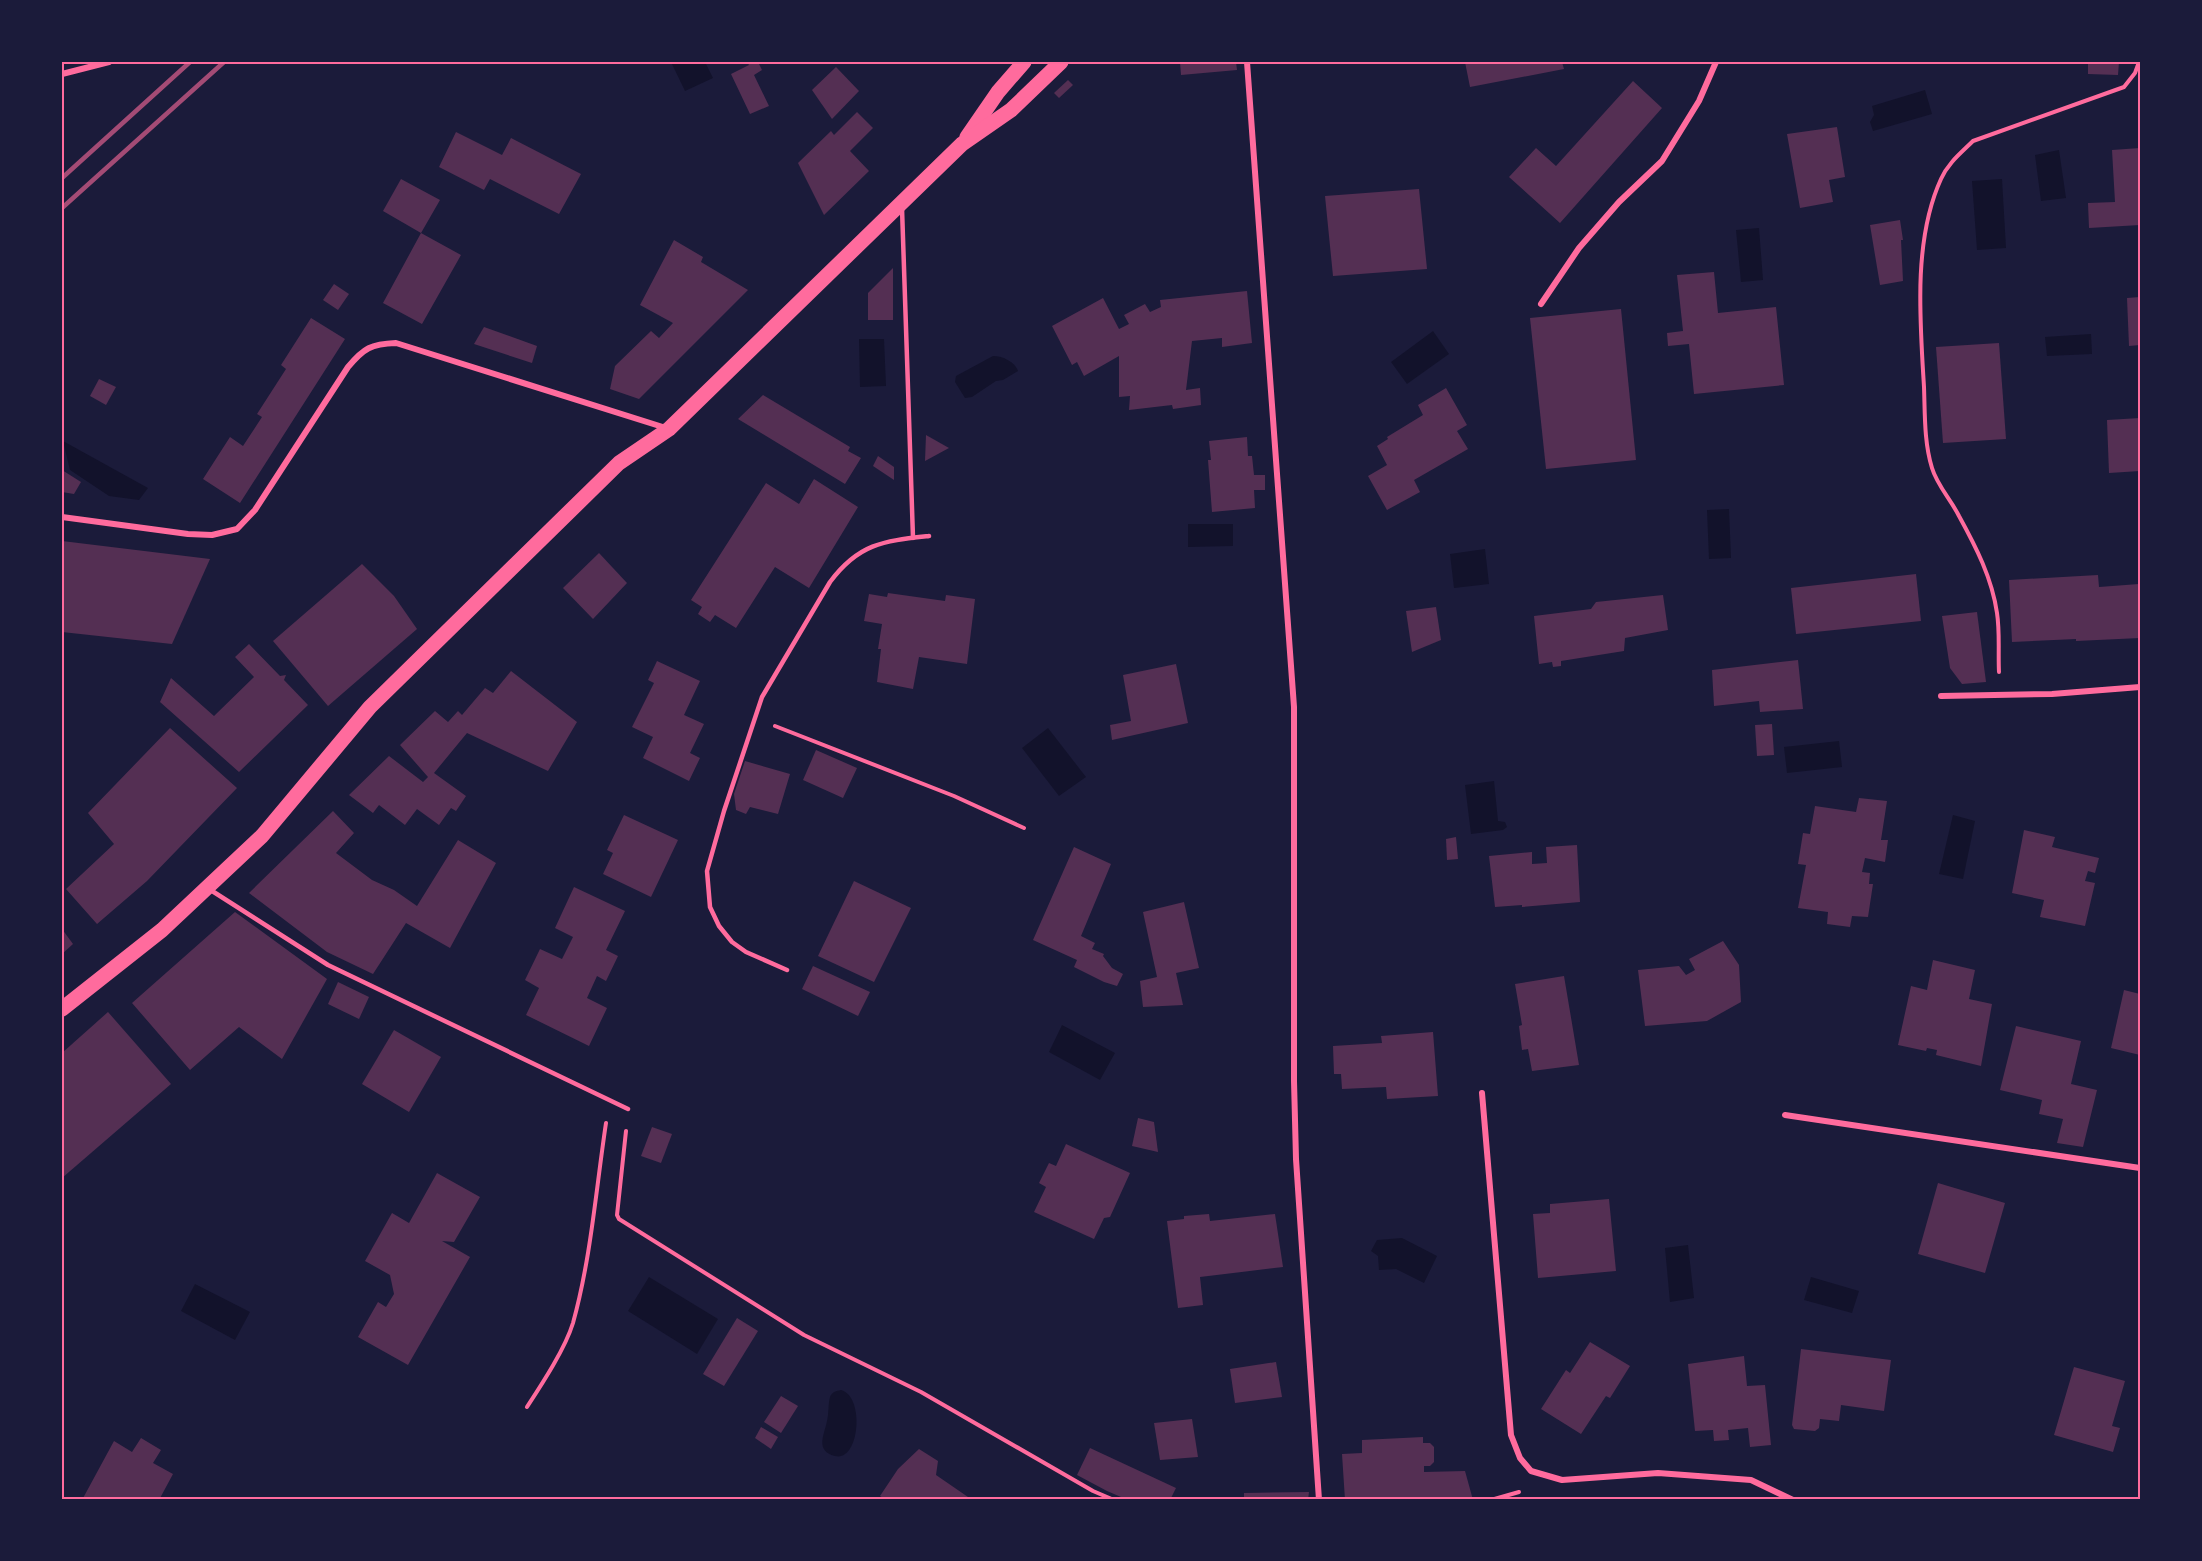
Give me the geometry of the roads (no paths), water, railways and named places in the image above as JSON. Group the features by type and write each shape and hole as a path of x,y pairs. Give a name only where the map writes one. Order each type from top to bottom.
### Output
{"main road":[{"path":"962,144 998,92 1024,62"},
{"path":"62,1009 162,930 262,836 370,707 619,463 669,429 962,144 1011,110 1061,62"}],"street":[{"path":"62,74 109,62"},
{"path":"1247,62 1294,707 1296,1159 1319,1500"},
{"path":"1541,304 1579,248 1619,202 1662,161 1699,101 1716,62"},
{"path":"62,518 188,534 212,535 237,529 255,510 348,367 361,352 376,344 396,343 669,429"},
{"path":"1941,696 2052,694 2140,687"},
{"path":"1482,1093 1511,1435 1520,1458 1531,1472 1562,1480 1658,1473 1751,1480 1793,1500"},
{"path":"1785,1115 2140,1168"}],"lane":[{"path":"902,202 913,538"},
{"path":"787,970 746,952 732,942 719,926 710,907 707,870 754,718 762,696 842,565 861,552 884,541 929,536"},
{"path":"207,888 328,965 628,1109"}],"railway":[{"path":"62,178 190,62"},
{"path":"62,208 224,62"}]}
